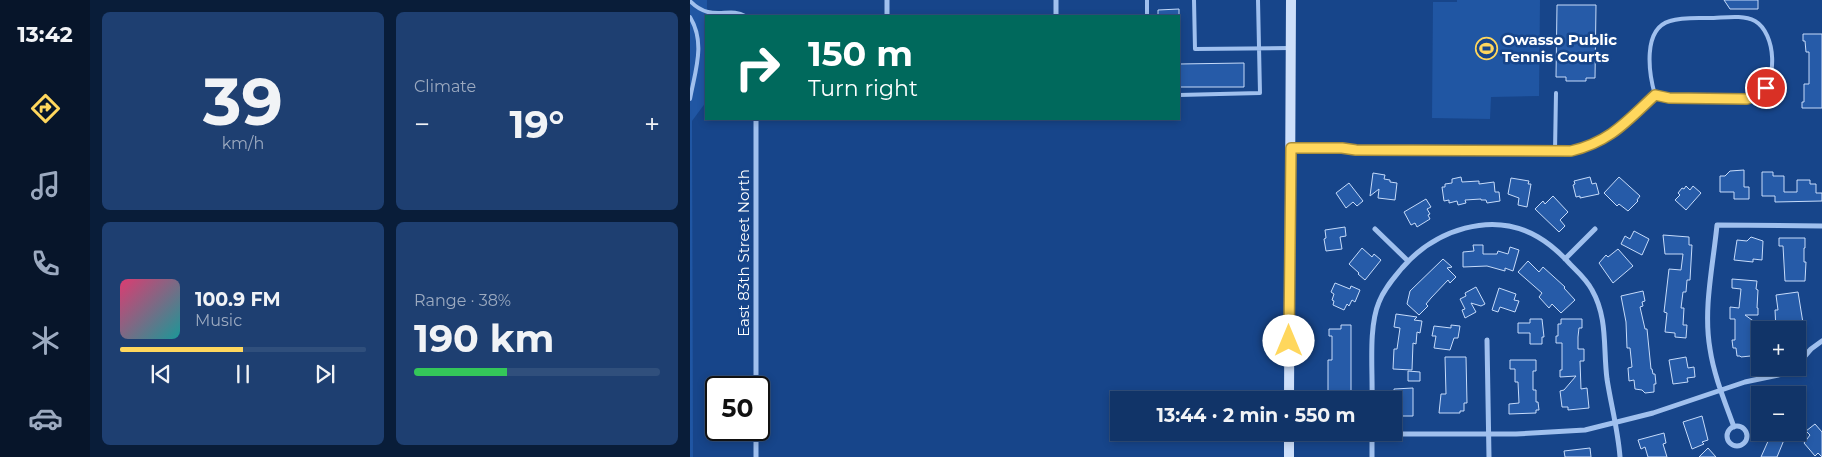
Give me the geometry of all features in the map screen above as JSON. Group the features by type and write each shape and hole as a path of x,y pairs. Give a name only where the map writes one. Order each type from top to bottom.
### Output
{"main road":[{"path":"1289,391 1291,0"},
{"path":"1288,457 1289,441"}],"street":[{"path":"887,0 887,15"},
{"path":"1056,0 1056,15"},
{"name":"East 83th Street North","path":"756,120 756,376"},
{"path":"1734,427 1712,360 1708,333 1709,300 1717,225 1822,226"},
{"path":"1372,391 1372,332 1377,308 1390,283 1408,261 1432,241 1467,227 1502,226 1527,232 1547,243 1565,259 1591,288 1601,311 1605,334 1607,379 1616,423 1620,457"},
{"path":"1375,229 1408,261"},
{"path":"1565,259 1595,229"},
{"path":"1487,340 1489,457"},
{"path":"1806,355 1822,342"},
{"path":"1402,433 1488,434 1575,431 1653,413 1745,382 1774,376"},
{"path":"756,441 756,457"},
{"path":"1372,441 1372,457"}],"lane":[{"path":"1147,0 1147,15"},
{"path":"1194,0 1195,49 1291,48"},
{"path":"1180,95 1260,93 1258,0"},
{"path":"691,1 698,10 718,14 743,15"},
{"path":"690,17 697,32 699,48 690,99"},
{"path":"1746,18 1762,26 1767,33 1772,53 1770,81 1759,94 1747,99 1669,98 1655,95 1650,77 1651,40 1658,28 1665,22 1680,19 1746,18"},
{"path":"1555,151 1556,93"},
{"path":"1291,148 1342,148 1366,151 1571,151 1584,148 1614,133 1655,95"}],"shaded area":[{"path":"690,0 707,0 707,15 705,15 705,103 692,121 693,457 690,457"},
{"name":"Owasso Public Tennis Courts","path":"1457,0 1540,0 1539,96 1491,97 1490,119 1432,118 1433,2 1457,2"}],"building":[{"path":"1724,0 1758,0 1758,9 1730,9"},
{"path":"1557,5 1596,5 1595,78 1586,78 1586,81 1566,81 1566,77 1556,77"},
{"path":"1179,9 1179,15 1158,15 1158,10"},
{"path":"1803,34 1822,34 1822,108 1802,108 1804,84 1809,84 1809,52 1806,52"},
{"path":"1244,63 1244,87 1180,87 1180,64"},
{"path":"1744,170 1744,187 1749,187 1749,199 1734,199 1734,192 1720,192 1720,176 1725,176 1730,171"},
{"path":"1762,172 1773,172 1773,176 1784,176 1784,192 1797,192 1797,180 1810,180 1810,184 1816,184 1816,193 1822,193 1822,201 1775,202 1775,196 1762,196"},
{"path":"1373,173 1385,175 1384,179 1397,183 1395,200 1378,198 1379,189 1370,196"},
{"path":"1461,177 1462,182 1479,181 1479,184 1494,182 1495,192 1499,192 1500,201 1487,203 1486,200 1481,199 1465,200 1466,203 1458,205 1457,201 1449,203 1449,200 1444,201 1442,187 1445,187 1445,184 1452,183 1452,179"},
{"path":"1590,177 1592,184 1596,183 1599,194 1580,198 1580,196 1576,197 1574,181"},
{"path":"1619,177 1640,196 1638,201 1628,211 1619,204 1617,206 1604,193"},
{"path":"1511,178 1529,181 1528,184 1531,184 1527,207 1518,205 1519,198 1508,194"},
{"path":"1349,183 1363,201 1357,206 1353,202 1346,208 1336,193"},
{"path":"1686,186 1690,190 1693,186 1701,193 1686,210 1675,200 1680,195 1678,193"},
{"path":"1553,196 1568,212 1560,220 1565,226 1559,232 1535,209 1543,201 1545,204"},
{"path":"1426,199 1431,207 1427,209 1430,219 1417,227 1415,223 1411,225 1404,212"},
{"path":"1345,227 1346,236 1340,237 1342,249 1326,251 1325,230"},
{"path":"1634,231 1649,239 1642,255 1621,244 1625,236 1630,239"},
{"path":"1663,235 1689,237 1689,245 1692,245 1690,280 1687,280 1686,292 1683,292 1681,308 1684,308 1683,325 1687,325 1686,338 1675,337 1675,333 1665,332 1667,313 1664,312 1669,269 1681,270 1683,254 1665,254"},
{"path":"1751,237 1763,241 1762,260 1753,259 1753,262 1734,260 1737,240 1747,241"},
{"path":"1779,238 1805,238 1805,281 1785,281 1783,246 1779,246"},
{"path":"1473,245 1483,245 1483,254 1497,254 1498,251 1508,254 1510,247 1519,250 1513,271 1505,268 1505,271 1487,266 1463,267 1463,252 1474,251"},
{"path":"1362,248 1372,257 1374,254 1381,260 1365,280 1349,264"},
{"path":"1618,249 1633,266 1613,283 1599,263 1606,255 1608,257"},
{"path":"1443,259 1452,267 1447,268 1456,277 1450,283 1448,280 1426,304 1428,306 1419,315 1407,304 1410,291"},
{"path":"1528,261 1539,272 1543,267 1565,287 1575,300 1561,313 1552,304 1549,308 1539,297 1542,293 1518,272"},
{"path":"1732,279 1757,281 1758,315 1745,315 1753,321 1751,321 1751,356 1737,356 1736,348 1733,348 1732,340 1735,340 1735,319 1730,319 1730,307 1739,308 1741,289 1732,288"},
{"path":"1335,283 1350,289 1351,286 1360,290 1355,302 1352,300 1344,310 1333,305 1334,294 1331,292"},
{"path":"1476,287 1485,304 1481,306 1471,303 1476,312 1465,318 1462,310 1465,309 1460,299 1466,296 1465,293"},
{"path":"1499,288 1516,294 1514,300 1519,301 1515,312 1500,307 1498,312 1492,310"},
{"path":"1643,291 1645,301 1642,302 1643,306 1640,307 1645,329 1647,329 1651,369 1653,374 1655,374 1656,384 1654,384 1654,392 1645,393 1642,390 1635,389 1634,380 1629,381 1628,368 1632,367 1630,348 1627,348 1626,322 1621,296"},
{"path":"1798,292 1803,321 1776,321 1775,310 1778,310 1776,295"},
{"path":"1396,314 1417,317 1414,320 1422,321 1420,333 1417,332 1416,344 1413,343 1412,370 1393,369 1394,349 1397,349 1400,328 1394,327"},
{"path":"1530,319 1542,319 1544,337 1542,337 1542,344 1530,344 1530,333 1518,333 1518,323 1530,323"},
{"path":"1561,319 1582,319 1582,328 1579,328 1578,337 1578,349 1584,349 1584,361 1580,361 1581,389 1587,388 1589,408 1568,410 1568,407 1562,407 1560,391 1564,390 1576,376 1560,377 1560,370 1562,370 1562,343 1556,343 1556,336 1558,336 1558,324 1561,324"},
{"path":"1341,325 1351,325 1351,391 1328,391 1328,360 1332,360 1332,336 1329,336 1329,329 1341,329"},
{"path":"1451,325 1460,326 1458,338 1454,338 1450,350 1434,348 1436,336 1432,336 1434,326 1451,328"},
{"path":"1445,357 1466,357 1467,403 1464,403 1464,411 1460,411 1460,413 1439,413 1441,394 1446,394"},
{"path":"1686,357 1688,368 1694,367 1695,377 1687,378 1688,382 1673,384 1669,360"},
{"path":"1510,360 1536,360 1536,371 1533,371 1533,390 1536,390 1536,402 1538,402 1539,410 1536,410 1536,413 1509,414 1509,404 1519,403 1518,382 1515,382 1515,369 1510,369"},
{"path":"1408,371 1420,372 1420,381 1408,381"},
{"path":"1413,388 1413,416 1402,416 1402,391 1394,391 1394,389"},
{"path":"1702,416 1708,440 1702,442 1704,444 1692,449 1683,422"},
{"path":"1815,424 1822,432 1822,457 1818,453 1815,456 1804,443 1810,435 1806,431"},
{"path":"1664,433 1666,443 1663,444 1667,457 1648,457 1645,447 1641,449 1638,440"},
{"path":"1768,441 1784,441 1777,457 1761,457"},
{"path":"1590,448 1591,457 1565,457 1564,451"},
{"path":"1708,448 1716,457 1699,457"}],"place":[{"name":"Owasso Public Tennis Courts","path":"1486,49"}],"route":[{"path":"1289,341 1291,148 1571,151 1584,148 1614,133 1655,95 1669,98 1747,99 1759,94 1766,88"}]}
